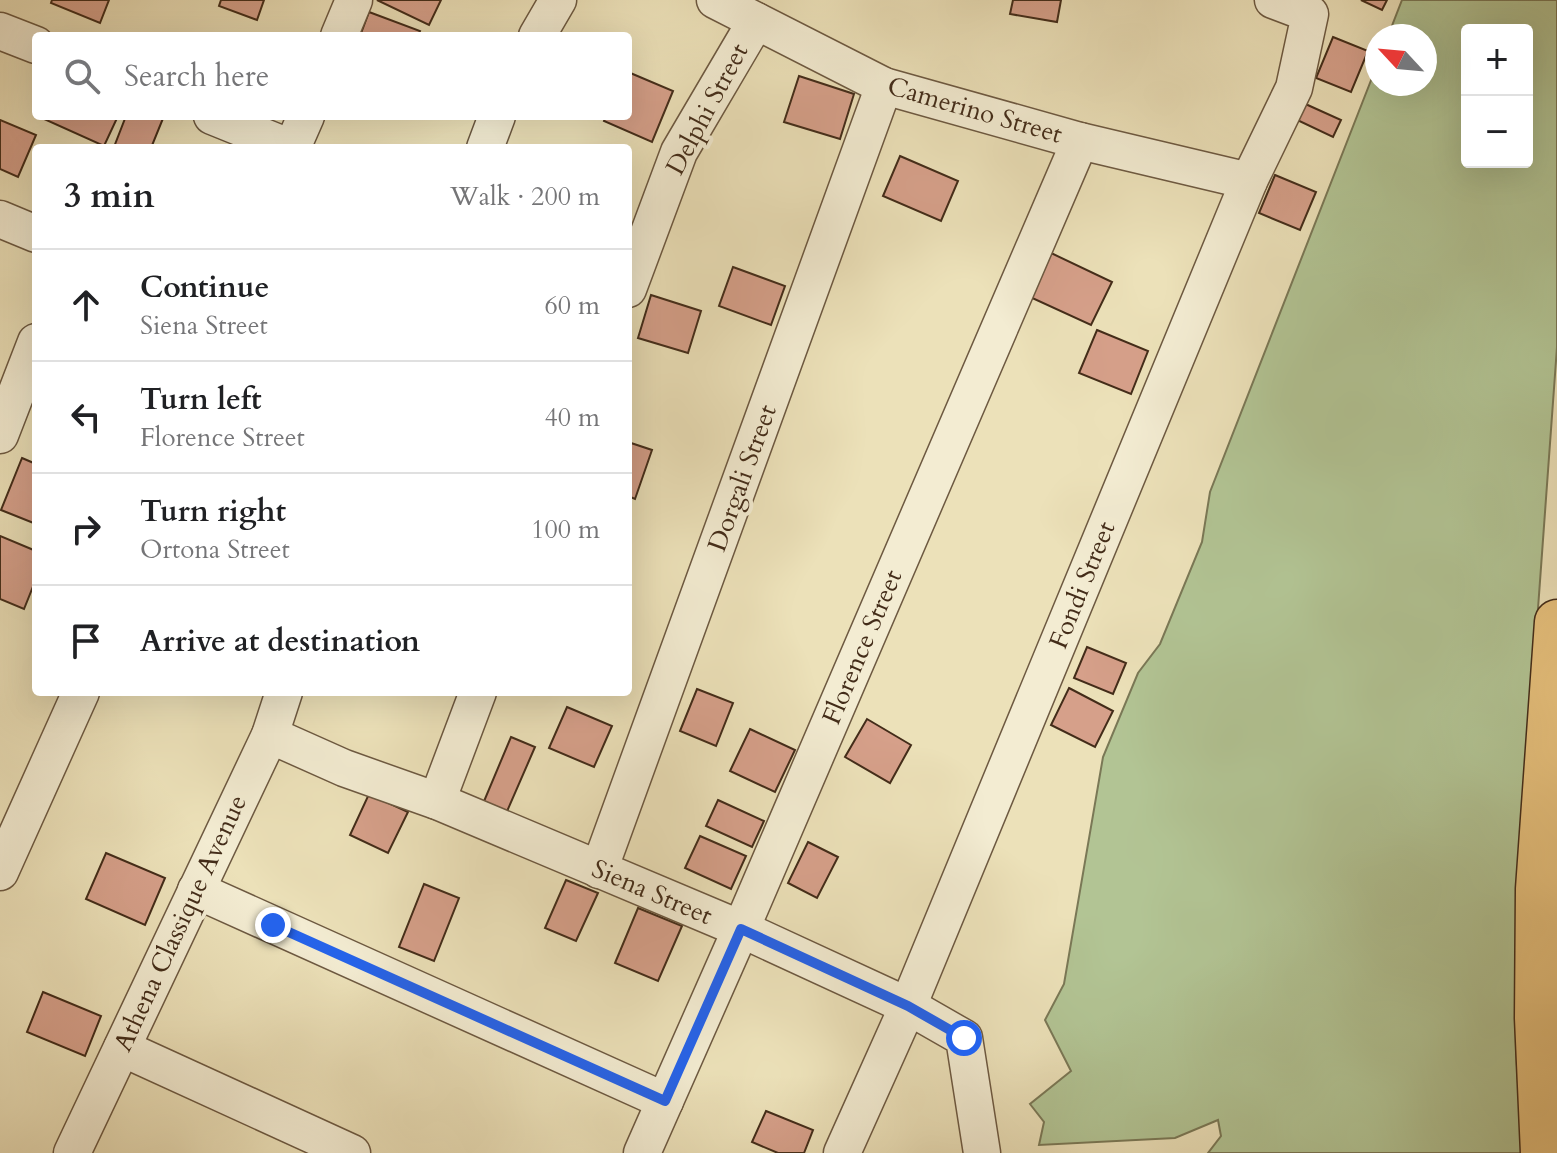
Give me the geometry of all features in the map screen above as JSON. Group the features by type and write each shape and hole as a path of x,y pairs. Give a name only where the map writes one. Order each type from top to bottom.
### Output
{"main road":[{"path":"1543,1153 1537,1018 1538,889 1557,622"}],"street":[{"path":"341,32 354,0"},
{"path":"539,32 558,0"},
{"name":"Camerino Street","path":"715,0 884,86 1080,141 1249,181"},
{"name":"Fondi Street","path":"842,1153 908,1006 1249,181 1294,88 1310,14 1273,0"},
{"name":"Delphi Street","path":"632,278 679,152 756,21"},
{"path":"0,31 32,43"},
{"name":"Dorgali Street","path":"599,870 884,86"},
{"path":"222,120 282,144"},
{"path":"294,144 304,120"},
{"path":"486,144 496,120"},
{"name":"Florence Street","path":"642,1153 1080,141"},
{"path":"0,219 32,232"},
{"path":"0,435 32,352"},
{"path":"2,863 79,696"},
{"name":"Athena Classique Avenue","path":"72,1153 270,735 283,696"},
{"path":"437,801 476,696"},
{"name":"Siena Street","path":"270,735 344,768 437,801 741,929 908,1006 964,1038 982,1153"},
{"path":"196,890 665,1101"},
{"path":"122,1048 352,1153"}],"green space":[{"path":"1402,0 1557,0 1557,347 1518,884 1515,971 1522,1153 1208,1153 1221,1136 1218,1120 1175,1138 1039,1145 1044,1122 1030,1104 1071,1071 1045,1020 1064,984 1103,757 1138,673 1160,644 1202,542 1210,492 1365,96 1437,96 1437,24 1393,24"}],"building":[{"path":"52,0 109,0 100,23 51,3"},
{"path":"221,0 264,0 257,20 219,6"},
{"path":"377,0 441,0 429,25"},
{"path":"1013,0 1061,0 1057,22 1010,14"},
{"path":"1361,0 1387,0 1382,10"},
{"path":"369,12 420,31 420,32 362,32"},
{"path":"1333,37 1365,50 1365,58 1351,92 1316,78"},
{"path":"632,74 673,91 652,142 604,121 632,120"},
{"path":"799,76 854,94 840,139 784,122"},
{"path":"1301,102 1341,120 1333,137 1293,118"},
{"path":"0,120 36,135 18,177 0,169"},
{"path":"46,120 116,120 105,144"},
{"path":"124,120 162,120 153,144 115,144"},
{"path":"900,156 958,181 941,221 883,196"},
{"path":"1275,175 1316,192 1300,230 1259,213"},
{"path":"1051,253 1112,282 1091,325 1030,297"},
{"path":"733,267 785,286 771,325 719,306"},
{"path":"651,295 701,311 688,353 638,338"},
{"path":"1097,330 1148,351 1131,394 1079,373"},
{"path":"632,443 652,450 635,499 632,498"},
{"path":"22,458 32,462 32,522 1,510"},
{"path":"0,536 32,549 32,589 24,609 0,599"},
{"path":"1087,647 1126,663 1113,694 1074,678"},
{"path":"1069,688 1113,711 1095,747 1051,725"},
{"path":"697,689 733,703 716,746 680,731"},
{"path":"567,707 612,726 594,767 549,748"},
{"path":"867,719 911,745 890,783 845,757"},
{"path":"750,729 795,750 775,792 730,771"},
{"path":"511,737 535,747 505,816 482,806"},
{"path":"369,794 408,812 388,853 350,835"},
{"path":"718,800 764,821 752,847 706,826"},
{"path":"700,836 746,856 731,889 685,868"},
{"path":"808,842 838,857 817,898 788,883"},
{"path":"106,853 165,878 145,925 86,899"},
{"path":"566,880 598,893 576,941 545,928"},
{"path":"424,884 459,898 434,961 399,947"},
{"path":"638,908 682,926 658,981 615,963"},
{"path":"43,992 101,1016 85,1056 27,1032"},
{"path":"766,1111 813,1130 804,1153 778,1153 752,1142"}],"route":[{"path":"273,925 665,1101 741,929 908,1006 964,1038"}]}
